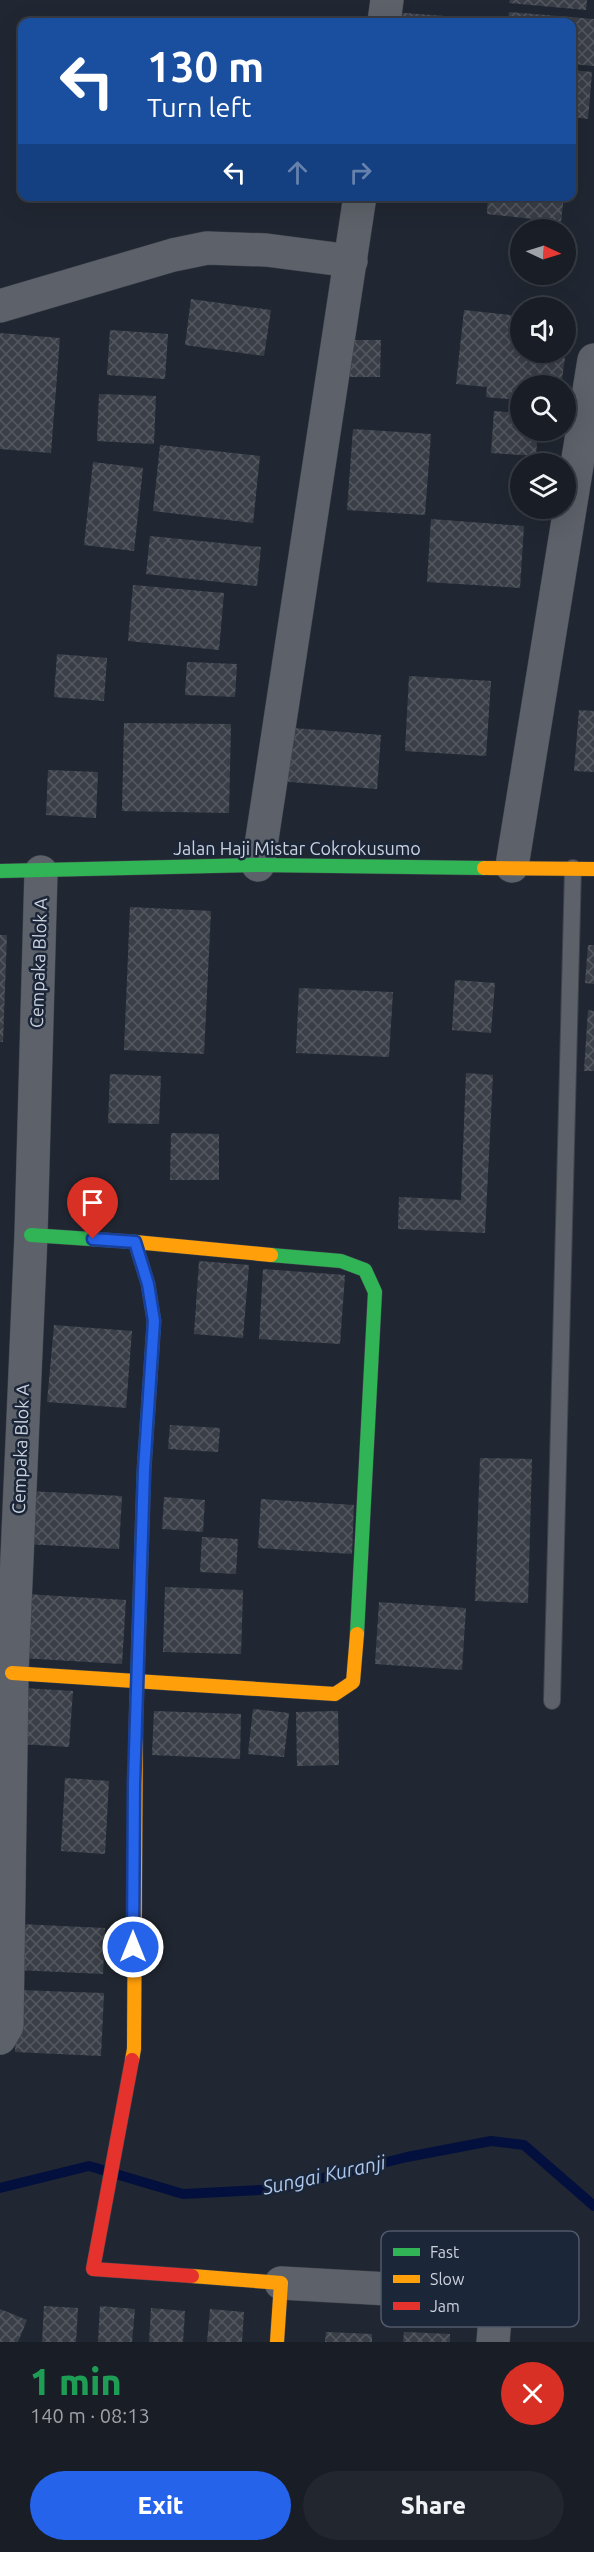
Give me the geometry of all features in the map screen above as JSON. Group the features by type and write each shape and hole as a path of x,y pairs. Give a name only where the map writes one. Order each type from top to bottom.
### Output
{"street":[{"path":"385,18 387,0"},
{"path":"258,865 359,201"},
{"path":"0,306 173,255 207,248 255,249 351,261"},
{"path":"512,866 594,360"},
{"name":"Jalan Haji Mistar Cokrokusumo","path":"0,871 41,872 258,865 512,866 594,869"},
{"name":"Cempaka Blok A","path":"4,2032 12,1673 31,1235 41,872"},
{"path":"12,1673 334,1694 352,1682 355,1668 375,1292 365,1270 341,1261 31,1235"},
{"path":"135,1242 148,1284 154,1321 144,1470 137,1681 134,1819 134,2049 93,2269 381,2289"},
{"path":"277,2342 281,2283"},
{"path":"493,2342 494,2327"}],"lane":[{"path":"552,1701 573,868"}],"building":[{"path":"510,0 587,0 586,10 509,3"},
{"path":"392,12 471,18 391,18"},
{"path":"509,12 594,19 594,66 576,64 576,18 508,18"},
{"path":"576,70 592,72 588,119 576,118"},
{"path":"488,201 563,201 561,219 533,219 487,214"},
{"path":"191,299 271,310 264,356 185,345"},
{"path":"464,310 510,315 510,363 564,363 563,375 510,375 510,399 486,397 487,387 456,384"},
{"path":"110,330 168,334 165,379 107,375"},
{"path":"0,333 60,338 51,453 0,449"},
{"path":"344,340 381,340 380,377 344,377"},
{"path":"99,394 156,396 154,444 97,441"},
{"path":"494,411 510,412 510,441 537,441 536,453 491,453"},
{"path":"353,429 431,434 425,515 347,510"},
{"path":"160,445 260,456 253,523 153,511"},
{"path":"93,462 143,468 134,551 84,545"},
{"path":"431,519 524,526 520,588 427,582"},
{"path":"150,536 261,547 257,586 146,574"},
{"path":"133,585 224,593 219,650 128,641"},
{"path":"57,654 107,658 104,701 54,697"},
{"path":"187,662 237,664 235,697 185,695"},
{"path":"409,676 491,681 486,756 405,751"},
{"path":"579,710 594,711 594,772 574,771"},
{"path":"124,723 231,724 229,813 122,811"},
{"path":"281,727 381,735 377,789 278,781"},
{"path":"48,770 98,772 96,818 46,815"},
{"path":"130,907 211,911 204,1054 124,1050"},
{"path":"0,935 7,935 3,1042 0,1042"},
{"path":"588,945 594,945 594,984 585,983"},
{"path":"455,980 495,983 491,1033 452,1030"},
{"path":"299,988 393,992 389,1057 296,1053"},
{"path":"588,1010 594,1011 594,1071 584,1071"},
{"path":"466,1073 493,1075 485,1233 398,1229 399,1197 461,1200"},
{"path":"110,1074 161,1076 159,1124 108,1123"},
{"path":"171,1133 219,1134 219,1180 170,1180"},
{"path":"199,1261 249,1265 243,1338 194,1334"},
{"path":"263,1269 345,1275 340,1344 259,1339"},
{"path":"54,1325 132,1331 126,1408 47,1402"},
{"path":"170,1425 220,1428 218,1452 168,1449"},
{"path":"480,1458 532,1459 528,1603 475,1601"},
{"path":"28,1491 122,1496 119,1549 25,1544"},
{"path":"164,1497 205,1500 203,1532 162,1529"},
{"path":"261,1499 354,1505 352,1554 258,1548"},
{"path":"202,1537 238,1539 236,1574 200,1572"},
{"path":"165,1587 243,1590 241,1654 163,1652"},
{"path":"25,1594 126,1600 122,1664 21,1658"},
{"path":"379,1602 466,1608 462,1670 375,1664"},
{"path":"23,1688 73,1691 69,1747 20,1744"},
{"path":"253,1709 289,1713 284,1757 248,1754"},
{"path":"154,1711 241,1714 240,1759 152,1755"},
{"path":"338,1711 339,1765 297,1766 296,1712"},
{"path":"65,1778 109,1781 105,1854 61,1851"},
{"path":"19,1924 105,1928 103,1974 17,1970"},
{"path":"17,1990 104,1993 101,2056 15,2052"},
{"path":"44,2306 78,2308 76,2342 42,2342"},
{"path":"100,2306 135,2309 132,2342 98,2342"},
{"path":"151,2308 185,2311 183,2342 149,2342"},
{"path":"0,2309 27,2320 18,2342 0,2342"},
{"path":"210,2309 244,2312 242,2342 207,2342"},
{"path":"326,2332 372,2334 372,2342 325,2342"},
{"path":"404,2332 450,2334 450,2342 403,2342"}],"waterway":[{"name":"Sungai Kuranji","path":"0,2188 89,2166 183,2194 278,2189 407,2157 491,2141 524,2145 594,2206"}],"traffic: fast":[{"path":"0,871 258,865 484,868"},
{"path":"31,1235 135,1242 148,1284 154,1321 144,1470 136,1720"},
{"path":"271,1255 341,1261 365,1270 375,1292 357,1634"}],"traffic: slow":[{"path":"484,868 594,869"},
{"path":"135,1242 271,1255"},
{"path":"12,1673 335,1694 353,1682 357,1634"},
{"path":"132,2060 134,2049 136,1720"},
{"path":"192,2276 281,2283 277,2342"}],"traffic: jam":[{"path":"132,2060 93,2269 192,2276"}],"route":[{"path":"93,1239 135,1242 148,1284 154,1321 144,1470 134,1784 133,1947"}]}
